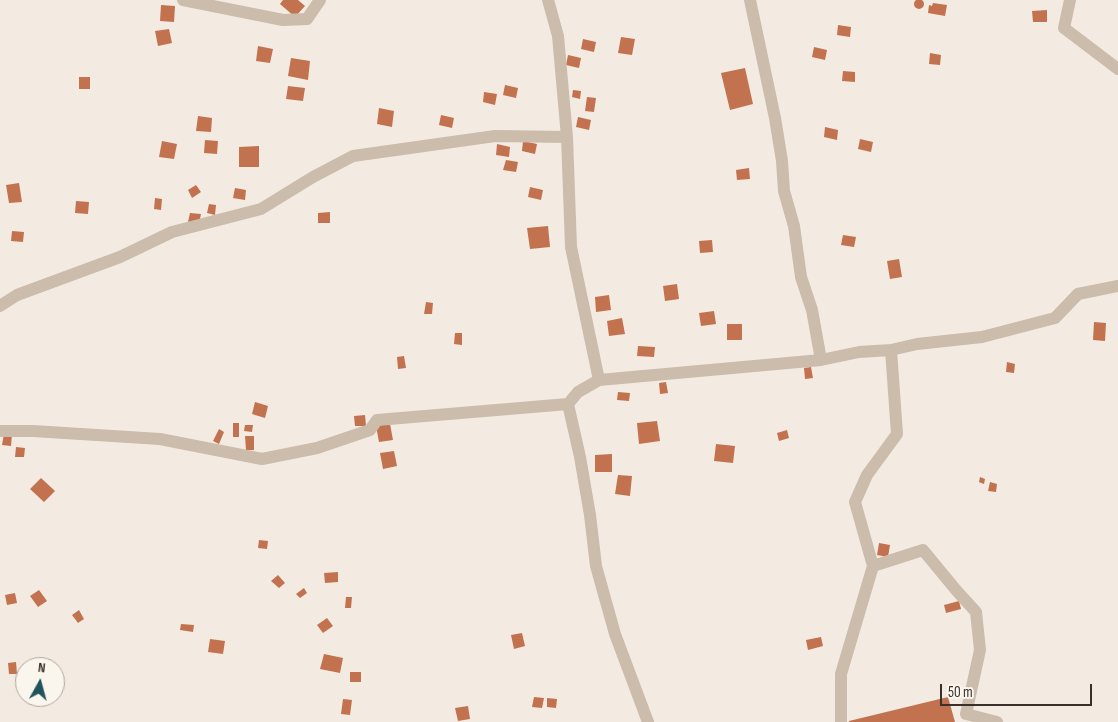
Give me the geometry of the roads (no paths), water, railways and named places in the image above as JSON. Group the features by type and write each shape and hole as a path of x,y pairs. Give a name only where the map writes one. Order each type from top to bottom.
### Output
{"street":[{"path":"183,0 283,20 306,19 320,0"},
{"path":"548,0 558,36 567,137 571,247 599,380"},
{"path":"750,0 782,161 784,191 794,226 801,277 812,310 822,360"},
{"path":"1070,0 1064,28 1118,69"},
{"path":"0,306 17,295 120,257 172,232 261,209 313,176 353,156 496,136 567,137"},
{"path":"0,430 33,430 160,439 262,459 318,448 370,430 377,420 568,404 578,392 599,380 822,360 859,352 891,350 917,344 982,337 1055,318 1078,294 1118,286"},
{"path":"841,722 841,674 873,566 855,502 866,475 898,434 891,350"},
{"path":"568,404 580,457 596,566 615,634 648,722"},
{"path":"873,566 923,550 976,612 980,650 966,714 997,722"}]}
